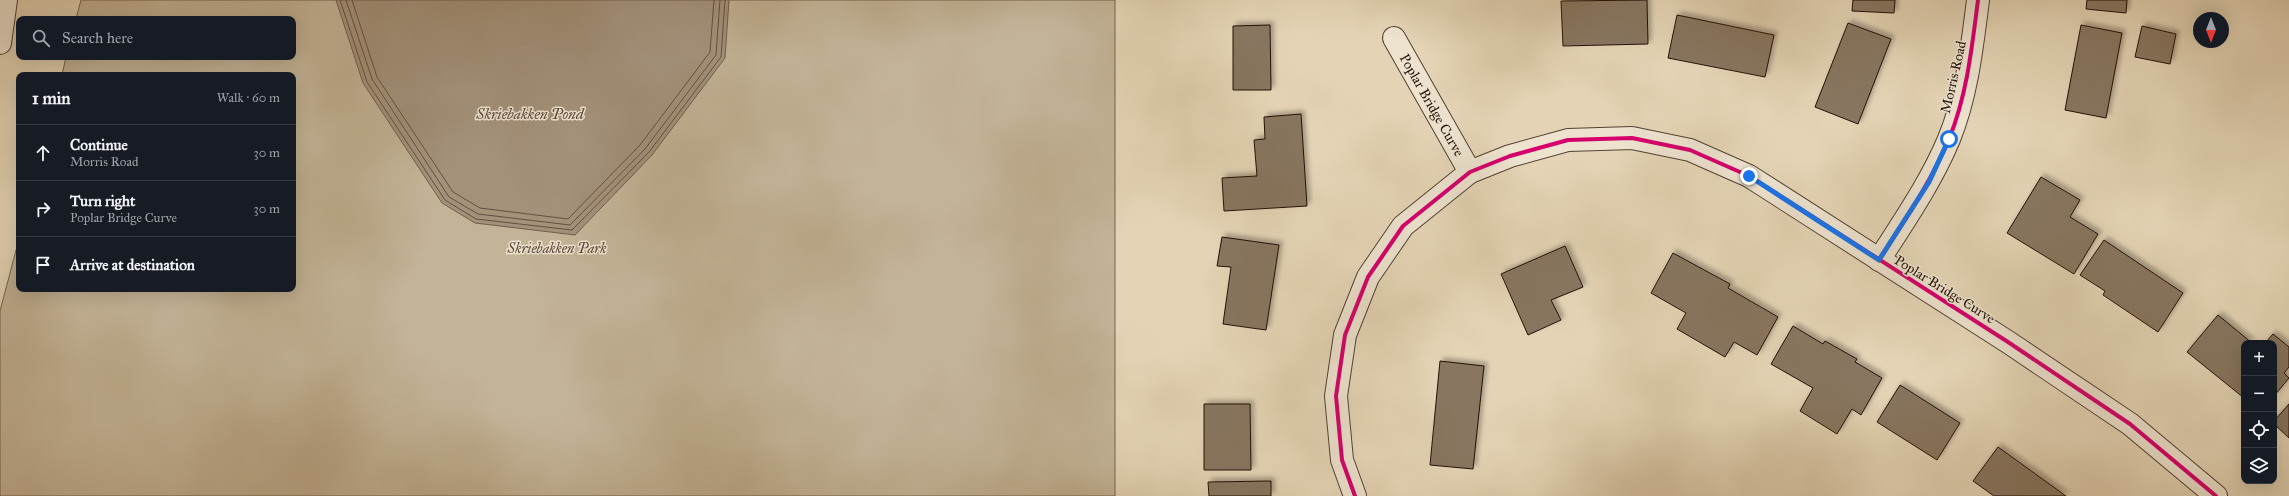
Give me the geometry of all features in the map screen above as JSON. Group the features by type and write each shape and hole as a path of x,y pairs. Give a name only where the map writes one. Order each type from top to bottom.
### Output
{"street":[{"path":"0,43 6,0"},
{"name":"Morris Road","path":"1879,260 1929,182 1949,139 1964,94 1978,0"},
{"name":"Poplar Bridge Curve","path":"1394,38 1470,172"},
{"name":"Poplar Bridge Curve","path":"1355,496 1342,460 1336,396 1345,335 1368,277 1403,226 1470,172 1510,156 1568,140 1632,138 1690,150 1749,176 2008,342 2130,424 2216,496"}],"green space":[{"name":"Skriebakken Park","path":"81,0 1115,0 1115,496 0,496 0,311 16,250 16,292 296,292 296,72 63,72 65,60 296,60 296,16 77,16"}],"water":[{"name":"Skriebakken Pond","path":"336,0 729,0 725,58 652,155 575,235 475,223 442,203 363,83"}],"building":[{"path":"1647,0 1648,44 1563,46 1561,1"},
{"path":"1853,0 1895,0 1894,13 1852,11"},
{"path":"2087,0 2127,0 2126,13 2086,9"},
{"path":"1677,15 1774,35 1765,77 1668,58"},
{"path":"1848,23 1891,39 1858,124 1815,107"},
{"path":"1270,25 1271,90 1233,90 1233,26"},
{"path":"2081,25 2122,33 2106,118 2065,110"},
{"path":"2142,26 2176,34 2170,64 2135,57"},
{"path":"1301,114 1307,206 1224,211 1222,178 1257,176 1254,140 1265,139 1264,117"},
{"path":"2041,177 2080,200 2070,217 2098,234 2074,274 2007,233"},
{"path":"1222,237 1279,245 1266,330 1223,324 1231,267 1217,266"},
{"path":"2104,240 2183,293 2158,332 2103,295 2105,291 2080,275"},
{"path":"1565,246 1583,287 1551,300 1561,320 1528,335 1501,274"},
{"path":"1673,253 1730,284 1728,288 1778,317 1757,355 1734,342 1725,357 1677,329 1686,313 1651,293"},
{"path":"2218,315 2248,340 2241,340 2241,396 2187,352"},
{"path":"1793,326 1823,344 1825,341 1857,359 1855,362 1882,378 1861,415 1852,409 1837,434 1800,411 1813,388 1771,364"},
{"path":"2273,334 2289,347 2289,367 2284,373 2289,378 2277,392 2277,340 2268,340"},
{"path":"1440,361 1484,366 1473,469 1430,465"},
{"path":"1900,385 1960,423 1937,460 1877,422"},
{"path":"1204,404 1250,404 1251,470 1204,470"},
{"path":"2289,404 2289,438 2277,427 2277,418"},
{"path":"1998,447 2066,496 1994,496 1973,481"},
{"path":"1271,481 1271,496 1209,496 1208,482"}],"cycle path":[{"path":"1879,260 1926,186 1949,139 1965,88 1978,0"},
{"path":"1355,496 1342,460 1336,396 1345,335 1368,277 1403,226 1470,172 1510,156 1568,140 1632,138 1690,150 1749,176 2008,342 2130,424 2216,496"}],"route":[{"path":"1749,176 1879,260 1929,182 1949,139"}]}
